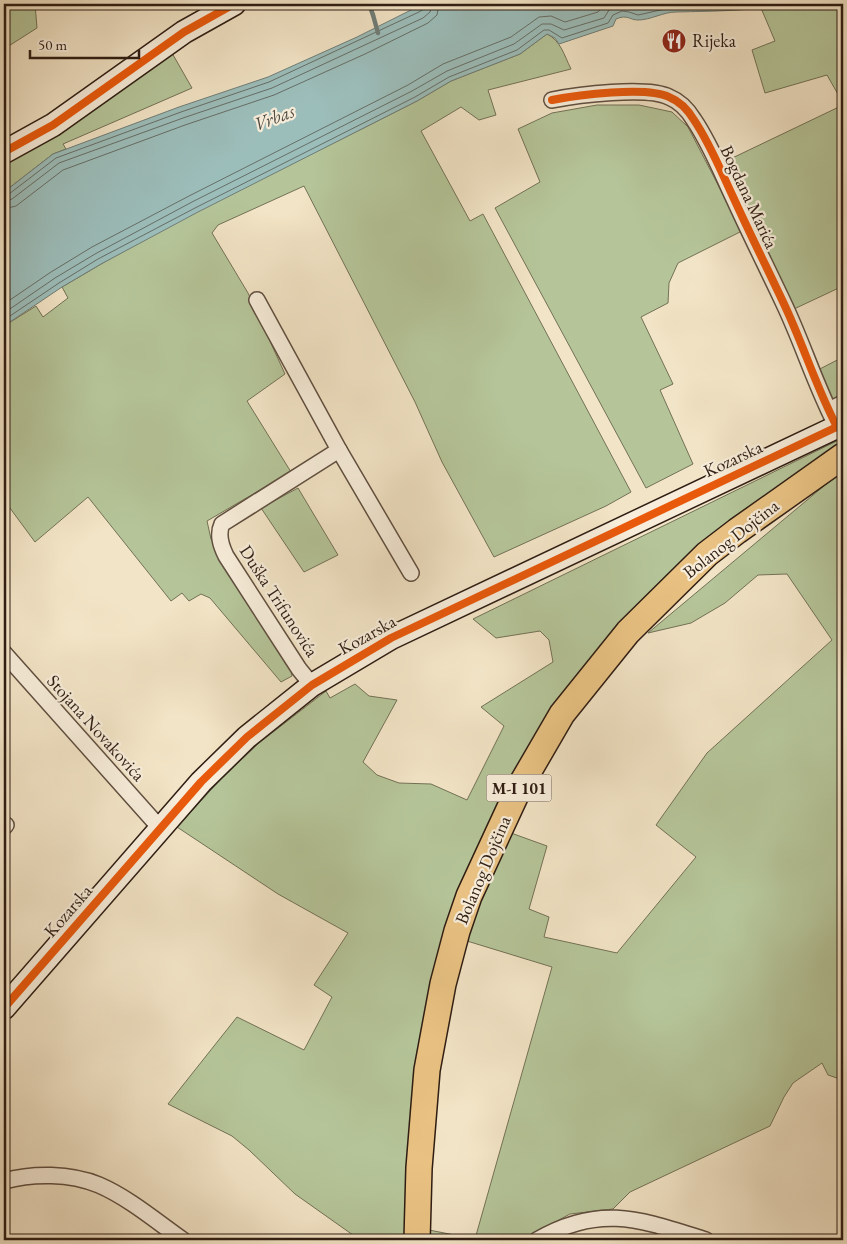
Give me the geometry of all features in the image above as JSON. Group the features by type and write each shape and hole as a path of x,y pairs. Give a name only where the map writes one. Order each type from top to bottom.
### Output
{"main road":[{"path":"4,152 53,125 184,32 226,6"},
{"name":"Kozarska","path":"4,1008 201,782 246,737 312,685 391,638 836,420"},
{"name":"Bolanog Dojčina","path":"416,1240 419,1168 427,1070 443,984 456,931 468,896 519,788 562,714 628,632 707,554 843,456"}],"street":[{"name":"Bogdana Marića","path":"552,100 597,93 645,93 668,96 682,105 694,120 713,154 836,420"},
{"path":"257,300 339,450 412,573"},
{"path":"836,420 843,403"},
{"name":"Duška Trifunovića","path":"312,685 226,556 221,546 220,530 222,524 339,450"},
{"name":"Stojana Novakovića","path":"4,653 160,828"},
{"path":"4,1181 28,1176 47,1176 66,1177 98,1185 123,1198 182,1240"},
{"path":"537,1240 567,1225 618,1217 657,1224 706,1240"}],"green space":[{"path":"4,4 35,4 37,28 4,49"},
{"path":"792,4 843,4 843,103 827,75 765,93 752,50 775,41 761,8"},
{"path":"547,34 559,44 571,69 488,90 496,115 479,120 461,107 421,131 470,221 483,214 631,492 606,506 494,557 442,462 415,402 304,186 218,225 212,233 248,293 285,374 247,401 291,472 207,521 211,539 291,668 292,676 281,682 210,598 201,594 189,601 182,593 171,601 88,497 35,542 4,500 4,326 36,306 43,317 68,298 62,287 149,237 417,101 451,81 520,54"},
{"path":"172,53 192,88 63,144 66,149 53,154 4,192 4,163 57,134"},
{"path":"597,105 639,105 672,112 688,127 742,231 678,263 669,283 668,303 641,317 673,384 660,390 693,464 646,488 495,208 540,182 518,129 552,113"},
{"path":"843,105 843,286 794,309 724,162"},
{"path":"843,357 843,396 831,400 816,371"},
{"path":"843,438 843,445 776,488 717,532 598,651 575,677 538,732 469,874 406,1202 404,1240 360,1240 295,1194 232,1136 168,1104 237,1017 304,1050 332,997 314,985 348,933 278,894 177,827 221,779 259,743 326,691 330,698 355,684 369,696 397,700 363,762 377,775 399,783 431,784 467,800 504,726 481,707 553,662 549,640 540,631 496,638 473,619"},
{"path":"843,470 843,1080 828,1075 822,1063 793,1083 770,1126 630,1192 613,1209 570,1214 521,1240 429,1240 429,1230 475,1239 552,967 467,941 483,894 511,833 547,846 529,909 549,917 544,937 617,953 696,857 656,825 707,753 832,640 787,574 758,575 725,603 691,623 648,633"},
{"path":"298,488 338,555 304,572 261,508"}],"water":[{"name":"Vrbas","path":"423,4 792,4 720,11 671,12 643,20 623,17 616,19 613,26 559,44 555,38 547,34 520,54 451,81 417,101 198,212 101,264 62,287 4,326 4,192 53,154 179,107 268,77 357,37"}],"waterway":[{"path":"369,4 373,15"},
{"path":"373,15 378,33"}],"cycle path":[{"path":"4,152 53,125 184,32 234,4"},
{"path":"552,100 594,94 645,92 669,97 686,109 706,139 716,160 791,319 837,427"},
{"path":"4,1008 201,782 247,737 312,685 391,638 843,424"}],"place":[{"name":"Rijeka","path":"674,41"}]}
